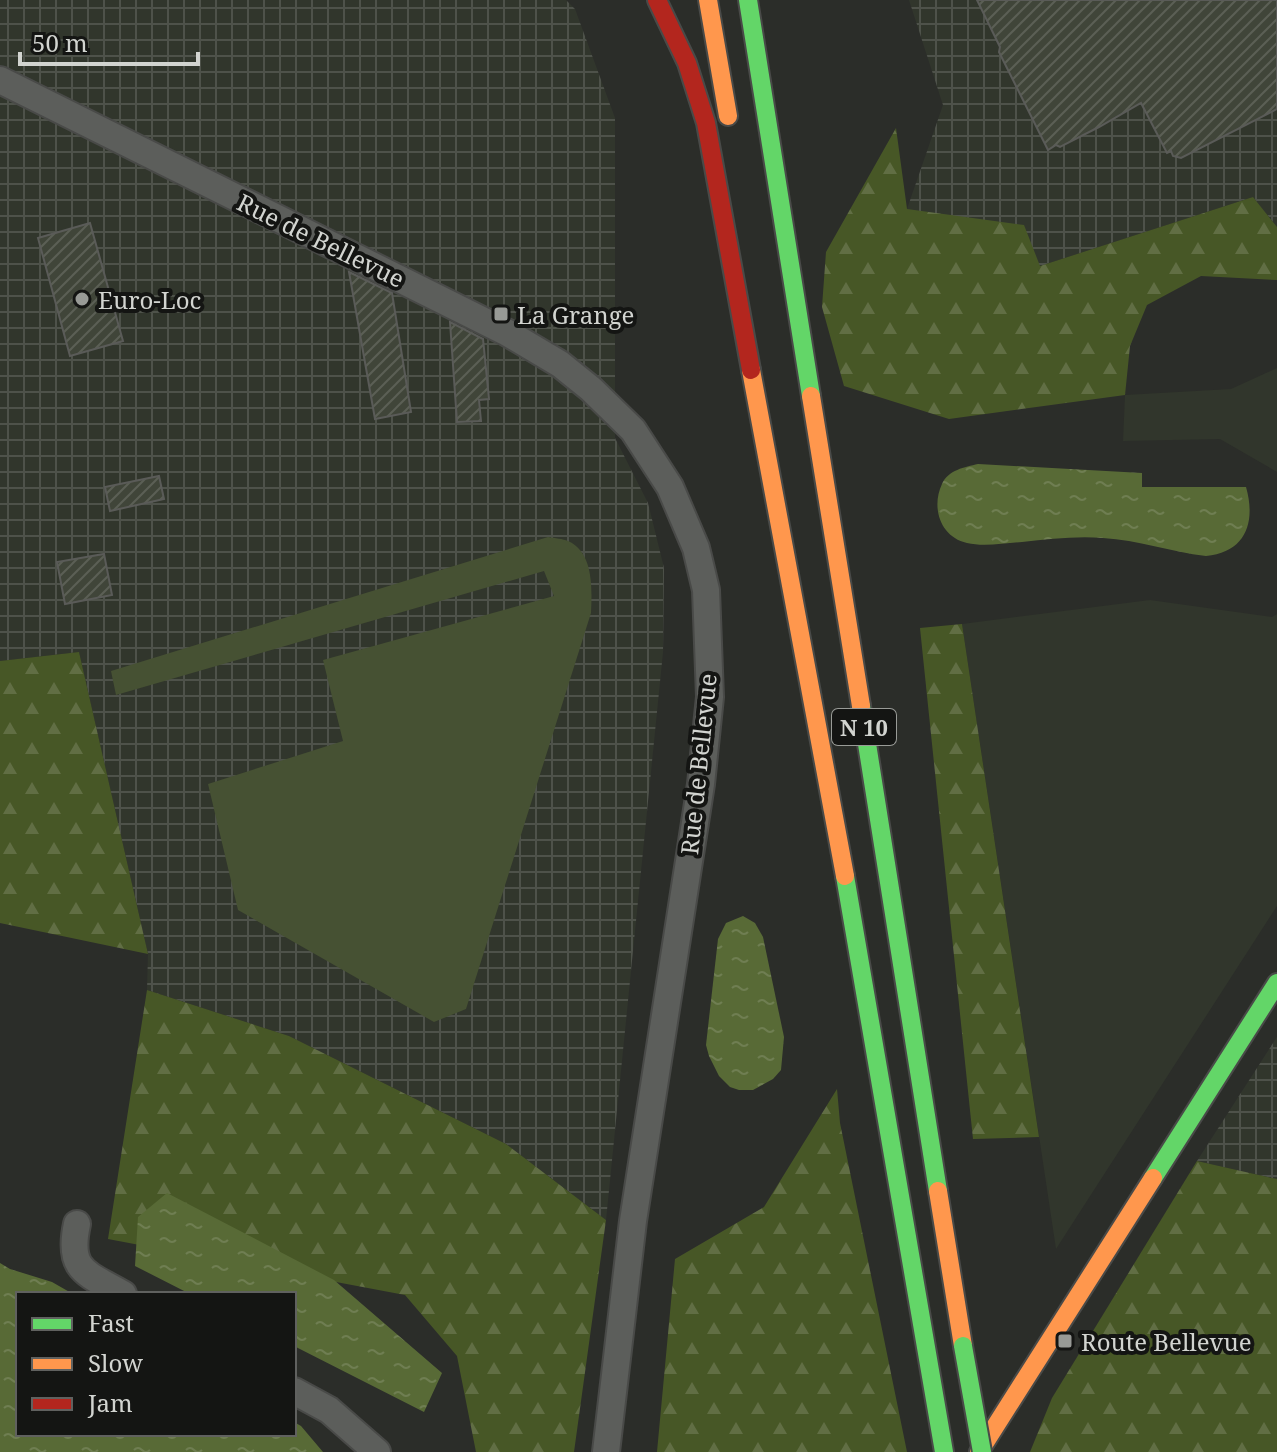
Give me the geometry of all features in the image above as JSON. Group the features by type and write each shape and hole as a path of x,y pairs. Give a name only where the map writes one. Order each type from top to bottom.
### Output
{"main road":[{"path":"657,0 687,63 706,123 862,970"},
{"path":"708,0 732,134"},
{"name":"N 10","path":"751,0 765,107 980,1452"},
{"name":"N 10","path":"786,459 862,970 944,1452"},
{"path":"980,1452 1277,983"}],"street":[{"name":"Rue de Bellevue","path":"0,80 506,332 560,364 633,430 670,487 696,548 706,590 710,697 701,784 633,1221 606,1452"},
{"path":"77,1224 72,1247 76,1260 87,1273 120,1292"},
{"path":"296,1392 329,1410 377,1452"}],"shaded area":[{"path":"0,0 566,0 575,9 615,118 615,438 648,503 664,568 663,652 606,1220 506,1144 289,1036 147,990 148,954 79,652 0,661"},
{"path":"909,0 1277,0 1277,227 1253,197 1040,266 907,209 943,105"},
{"path":"1277,368 1277,472 1220,439 1123,441 1125,395 1231,389"},
{"path":"548,537 568,541 583,554 590,572 591,613 466,1009 434,1022 238,910 208,784 343,741 323,660 554,596 544,571 116,695 111,671"},
{"path":"1150,600 1272,617 1277,614 1277,906 1056,1249 962,624"},
{"path":"1277,1037 1277,1179 1197,1161"}],"green space":[{"path":"896,128 907,209 1024,225 1040,266 1253,197 1277,227 1277,280 1201,276 1147,305 1130,346 1125,395 949,419 844,386 822,307 826,252"},
{"path":"962,624 1039,1137 973,1139 920,628"},
{"path":"79,652 148,954 0,923 0,661"},
{"path":"147,990 289,1036 506,1144 606,1220 574,1452 476,1452 457,1356 405,1295 108,1239"},
{"path":"837,1089 840,1123 907,1452 657,1452 675,1259 764,1207"},
{"path":"1197,1161 1277,1179 1277,1452 1030,1452 1052,1398"}],"water":[{"path":"978,464 1142,473 1142,487 1246,487 1250,512 1248,523 1239,542 1220,553 1206,556 1103,538 1062,538 987,545 967,543 958,540 944,528 937,502 948,475"},
{"path":"743,916 755,923 763,937 784,1037 781,1070 773,1079 753,1090 730,1087 719,1076 706,1045 718,939 726,923"},
{"path":"167,1193 334,1280 442,1373 424,1412 296,1347 296,1292 186,1292 135,1266 138,1217"},
{"path":"0,1263 52,1282 70,1292 16,1292 16,1436 296,1436 296,1423 323,1452 0,1452"}],"building":[{"path":"977,0 1277,0 1277,109 1181,158 1173,156 1171,151 1167,153 1141,103 1060,147 1056,145 1048,150"},
{"path":"90,223 123,341 70,356 38,238"},
{"path":"349,272 392,293 411,412 375,419"},
{"path":"450,322 483,339 489,399 479,400 481,421 457,422"},
{"path":"159,476 164,499 110,511 105,487"},
{"path":"104,554 112,595 65,604 57,562"}],"traffic: fast":[{"path":"748,0 811,396"},
{"path":"861,706 938,1191"},
{"path":"845,876 944,1452"},
{"path":"1153,1178 1277,983"},
{"path":"963,1346 982,1452"}],"traffic: slow":[{"path":"708,0 728,116"},
{"path":"751,370 845,876"},
{"path":"811,396 861,706"},
{"path":"979,1452 1153,1178"},
{"path":"938,1191 963,1346"}],"traffic: jam":[{"path":"657,0 687,63 706,123 751,370"}],"place":[{"name":"Euro-Loc","path":"82,299"},
{"name":"La Grange","path":"501,314"},
{"name":"Route Bellevue","path":"1065,1341"}]}
